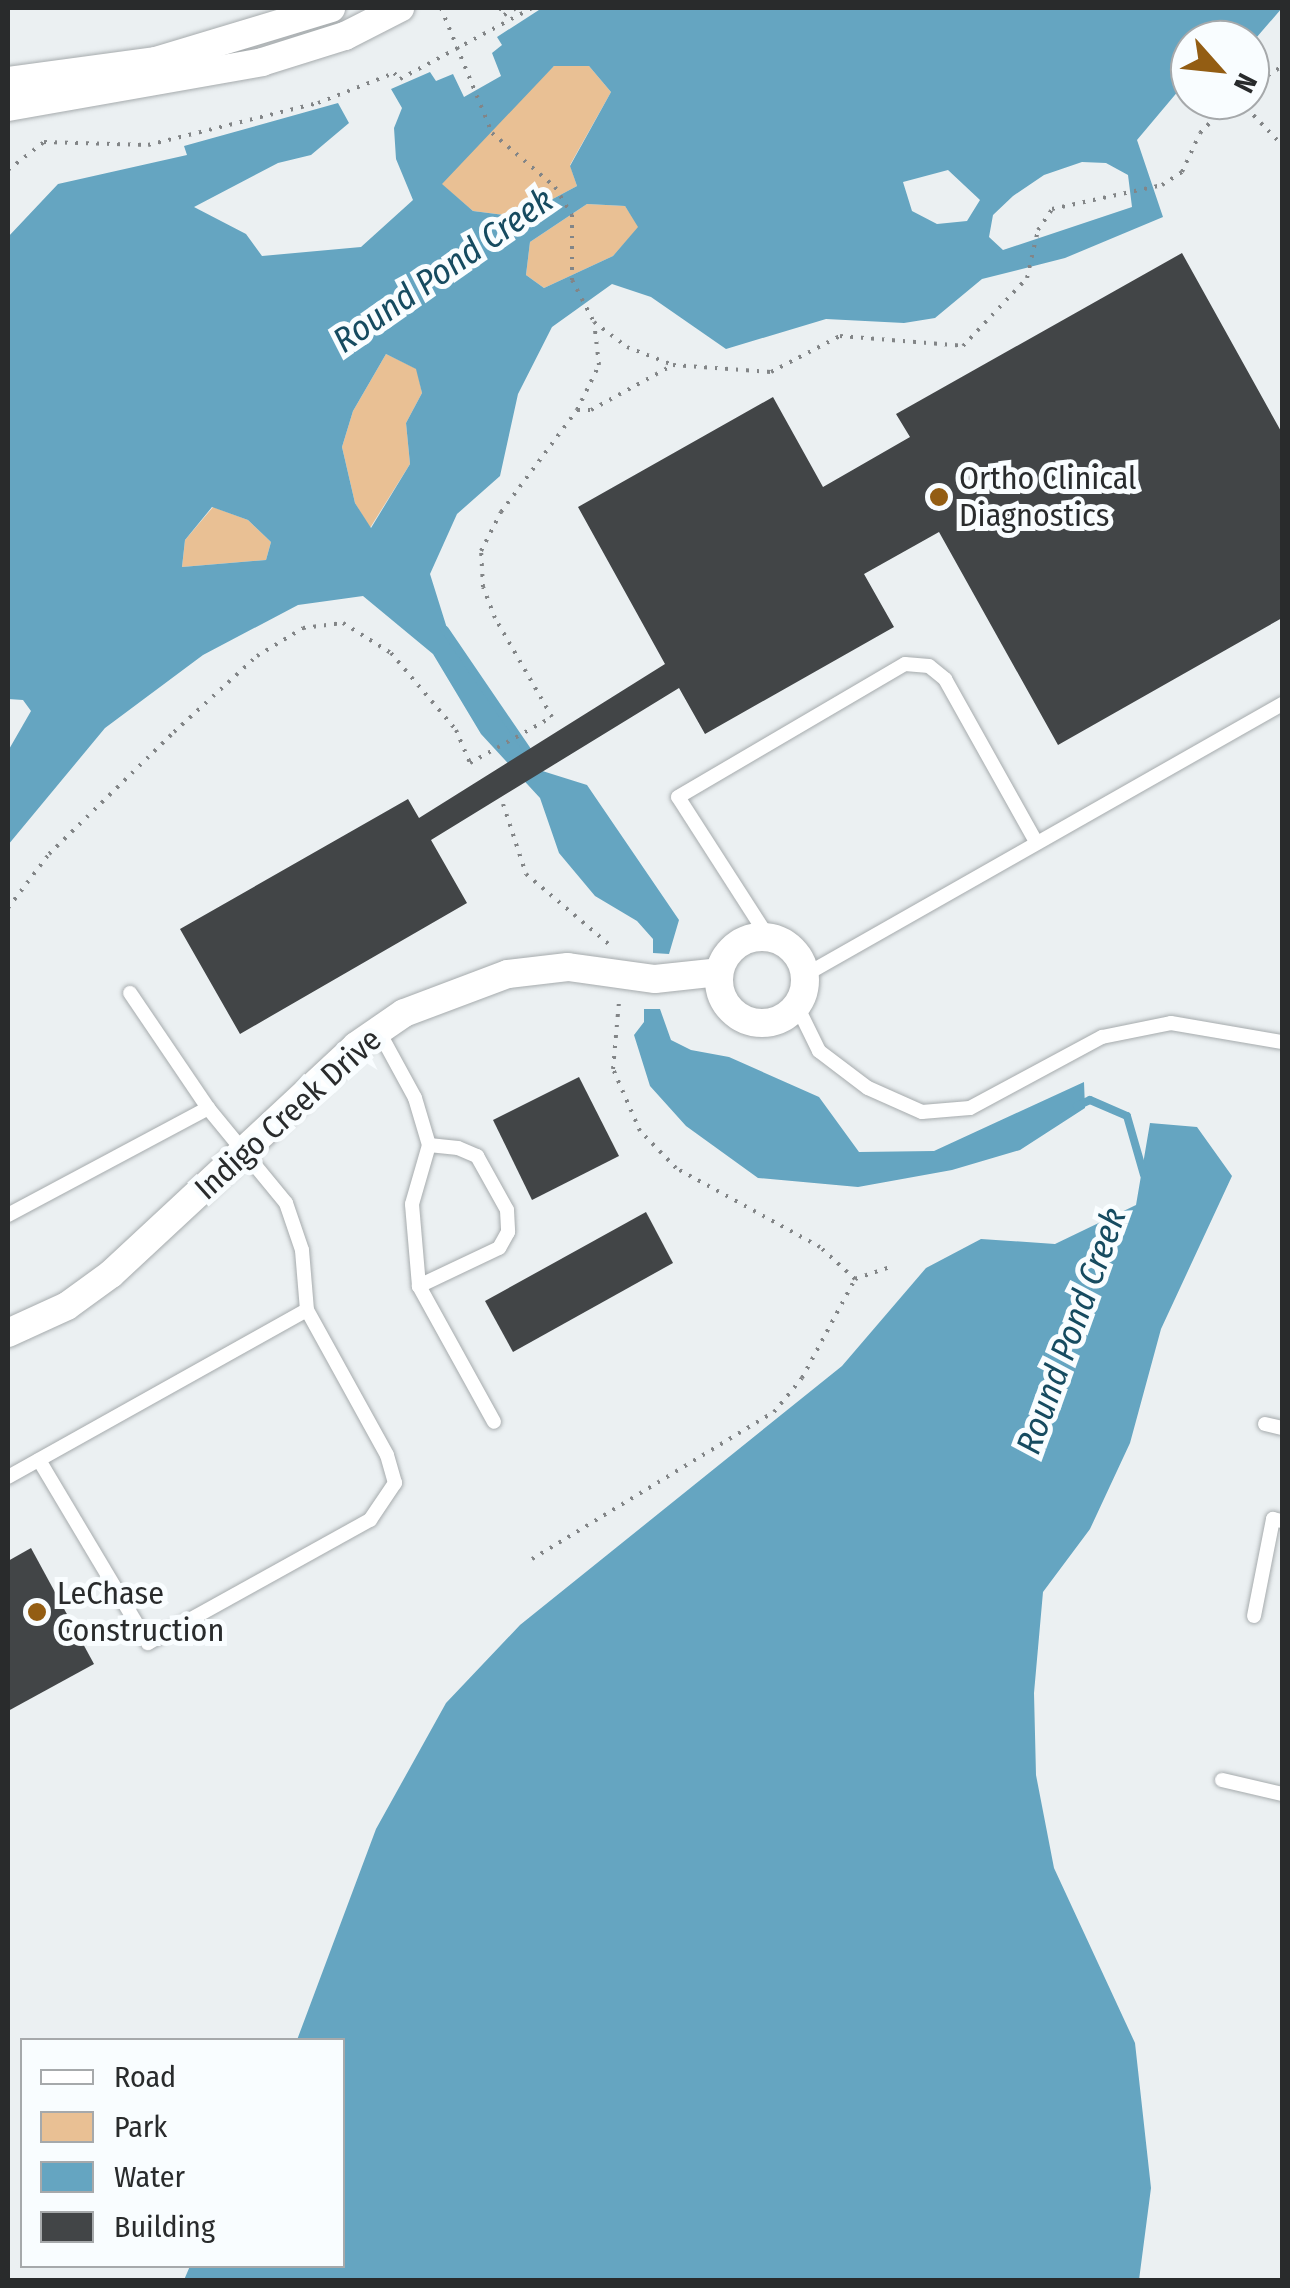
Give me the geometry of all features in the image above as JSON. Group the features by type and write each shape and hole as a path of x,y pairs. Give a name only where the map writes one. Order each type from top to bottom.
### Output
{"street":[{"path":"8,80 156,61 331,8"},
{"path":"8,107 262,62 345,36 400,8"},
{"path":"768,937 792,948 806,975 797,1006 772,1023 746,1021 724,1002 719,972 739,943 768,937"},
{"name":"Indigo Creek Drive","path":"8,1333 67,1306 111,1274 378,1030 456,989 508,974 568,967 622,976 719,972"}],"lane":[{"path":"768,937 678,797 906,664 929,666 945,679 1035,840"},
{"path":"806,975 1035,840 1282,704"},
{"path":"39,1460 148,1643 370,1520 395,1483 387,1455 306,1310 302,1250 286,1203 208,1108 130,993"},
{"path":"797,1006 819,1051 868,1088 922,1112 970,1108 1102,1037 1171,1023 1282,1042"},
{"path":"378,1030 414,1098 429,1146 412,1204 418,1286 494,1422"},
{"path":"8,1214 208,1108"},
{"path":"418,1286 499,1248 508,1232 507,1210 476,1156 429,1146"},
{"path":"8,1476 306,1310"},
{"path":"1265,1424 1282,1428"},
{"path":"1254,1616 1272,1519 1282,1521"},
{"path":"1222,1780 1282,1794"}],"path":[{"path":"8,908 50,854 174,732 257,656 303,628 343,623 391,653 456,730 470,763 552,717 496,618 483,587 481,550 501,512 577,410 599,365 594,322 572,280 572,214 555,186 492,134 472,84 464,50 441,8"},
{"path":"500,8 504,15 516,8"},
{"path":"8,170 44,142 148,145 234,127 394,73 400,79 464,50 532,8"},
{"path":"594,322 627,347 673,365 771,372 840,336 964,346 1027,278 1038,230 1052,209 1162,185 1182,172 1200,133 1213,120"},
{"path":"1258,120 1282,146"},
{"path":"577,410 591,410 673,365"},
{"path":"503,804 526,874 618,953 622,976 613,1069 640,1131 676,1168 820,1246 855,1279"},
{"path":"532,1558 774,1412 802,1378 855,1279 889,1268"}],"green space":[{"path":"554,66 589,66 611,92 570,165 577,186 519,217 473,211 441,184 457,160"},
{"path":"587,204 625,206 639,227 613,256 544,288 526,275 530,242"},
{"path":"386,354 417,369 422,393 406,423 410,464 370,528 355,503 342,447 353,411"},
{"path":"213,507 248,520 271,542 266,560 182,567 185,540"}],"water":[{"path":"542,8 1282,8 1270,22 1170,20 1170,101 1137,140 1163,217 1065,258 982,279 935,318 904,323 826,319 726,349 651,297 612,284 552,327 518,394 500,476 457,514 430,574 451,641 536,769 587,785 679,920 669,954 653,953 653,939 637,921 595,896 559,853 540,798 481,734 433,654 363,596 298,605 203,655 105,728 8,845 8,751 31,711 23,700 8,699 8,237 58,184 187,155 184,146 338,103 349,123 311,155 278,163 194,207 246,234 262,256 361,247 413,200 396,159 394,128 402,108 391,89 430,72 436,81 453,74 464,97 501,76 492,53 502,45 497,37","holes":["554,66 589,66 611,92 570,166 577,186 519,217 473,211 442,184","1082,162 1106,163 1128,175 1132,207 1003,250 989,237 993,215 1044,175","948,170 980,200 967,221 937,224 912,211 903,182","587,204 625,206 638,227 613,256 544,288 526,275 530,242","386,354 416,369 422,393 406,423 410,464 371,528 355,503 342,447 353,411","212,507 248,520 271,542 266,560 182,567 185,540"]},
{"path":"644,1009 660,1009 671,1040 691,1050 729,1057 819,1097 859,1152 934,1151 1084,1082 1085,1108 1020,1150 952,1170 858,1187 758,1178 686,1126 650,1086 634,1035 644,1022"},
{"path":"1150,1123 1197,1127 1232,1176 1161,1329 1130,1443 1090,1529 1043,1592 1034,1693 1036,1775 1054,1868 1135,2043 1151,2188 1139,2280 184,2280 189,2268 345,2268 345,2038 298,2038 376,1829 446,1703 520,1625 842,1366 926,1268 981,1239 1055,1244 1136,1205"}],"building":[{"name":"Ortho Clinical Diagnostics","path":"1182,253 1282,433 1282,618 1058,745 939,532 864,574 894,627 705,734 679,688 431,840 467,903 240,1034 180,929 408,799 419,818 665,664 578,507 773,397 823,487 910,437 896,414"},
{"path":"579,1077 619,1156 532,1200 493,1120"},
{"path":"646,1212 673,1263 513,1352 485,1301"},
{"name":"LeChase Construction","path":"31,1548 94,1664 8,1711 8,1561"}],"waterway":[{"name":"Round Pond Creek","path":"445,630 533,759"},
{"name":"Round Pond Creek","path":"1077,1106 1090,1100 1127,1116 1144,1175"}],"place":[{"name":"Ortho Clinical Diagnostics","path":"939,497"},
{"name":"LeChase Construction","path":"37,1612"}]}
